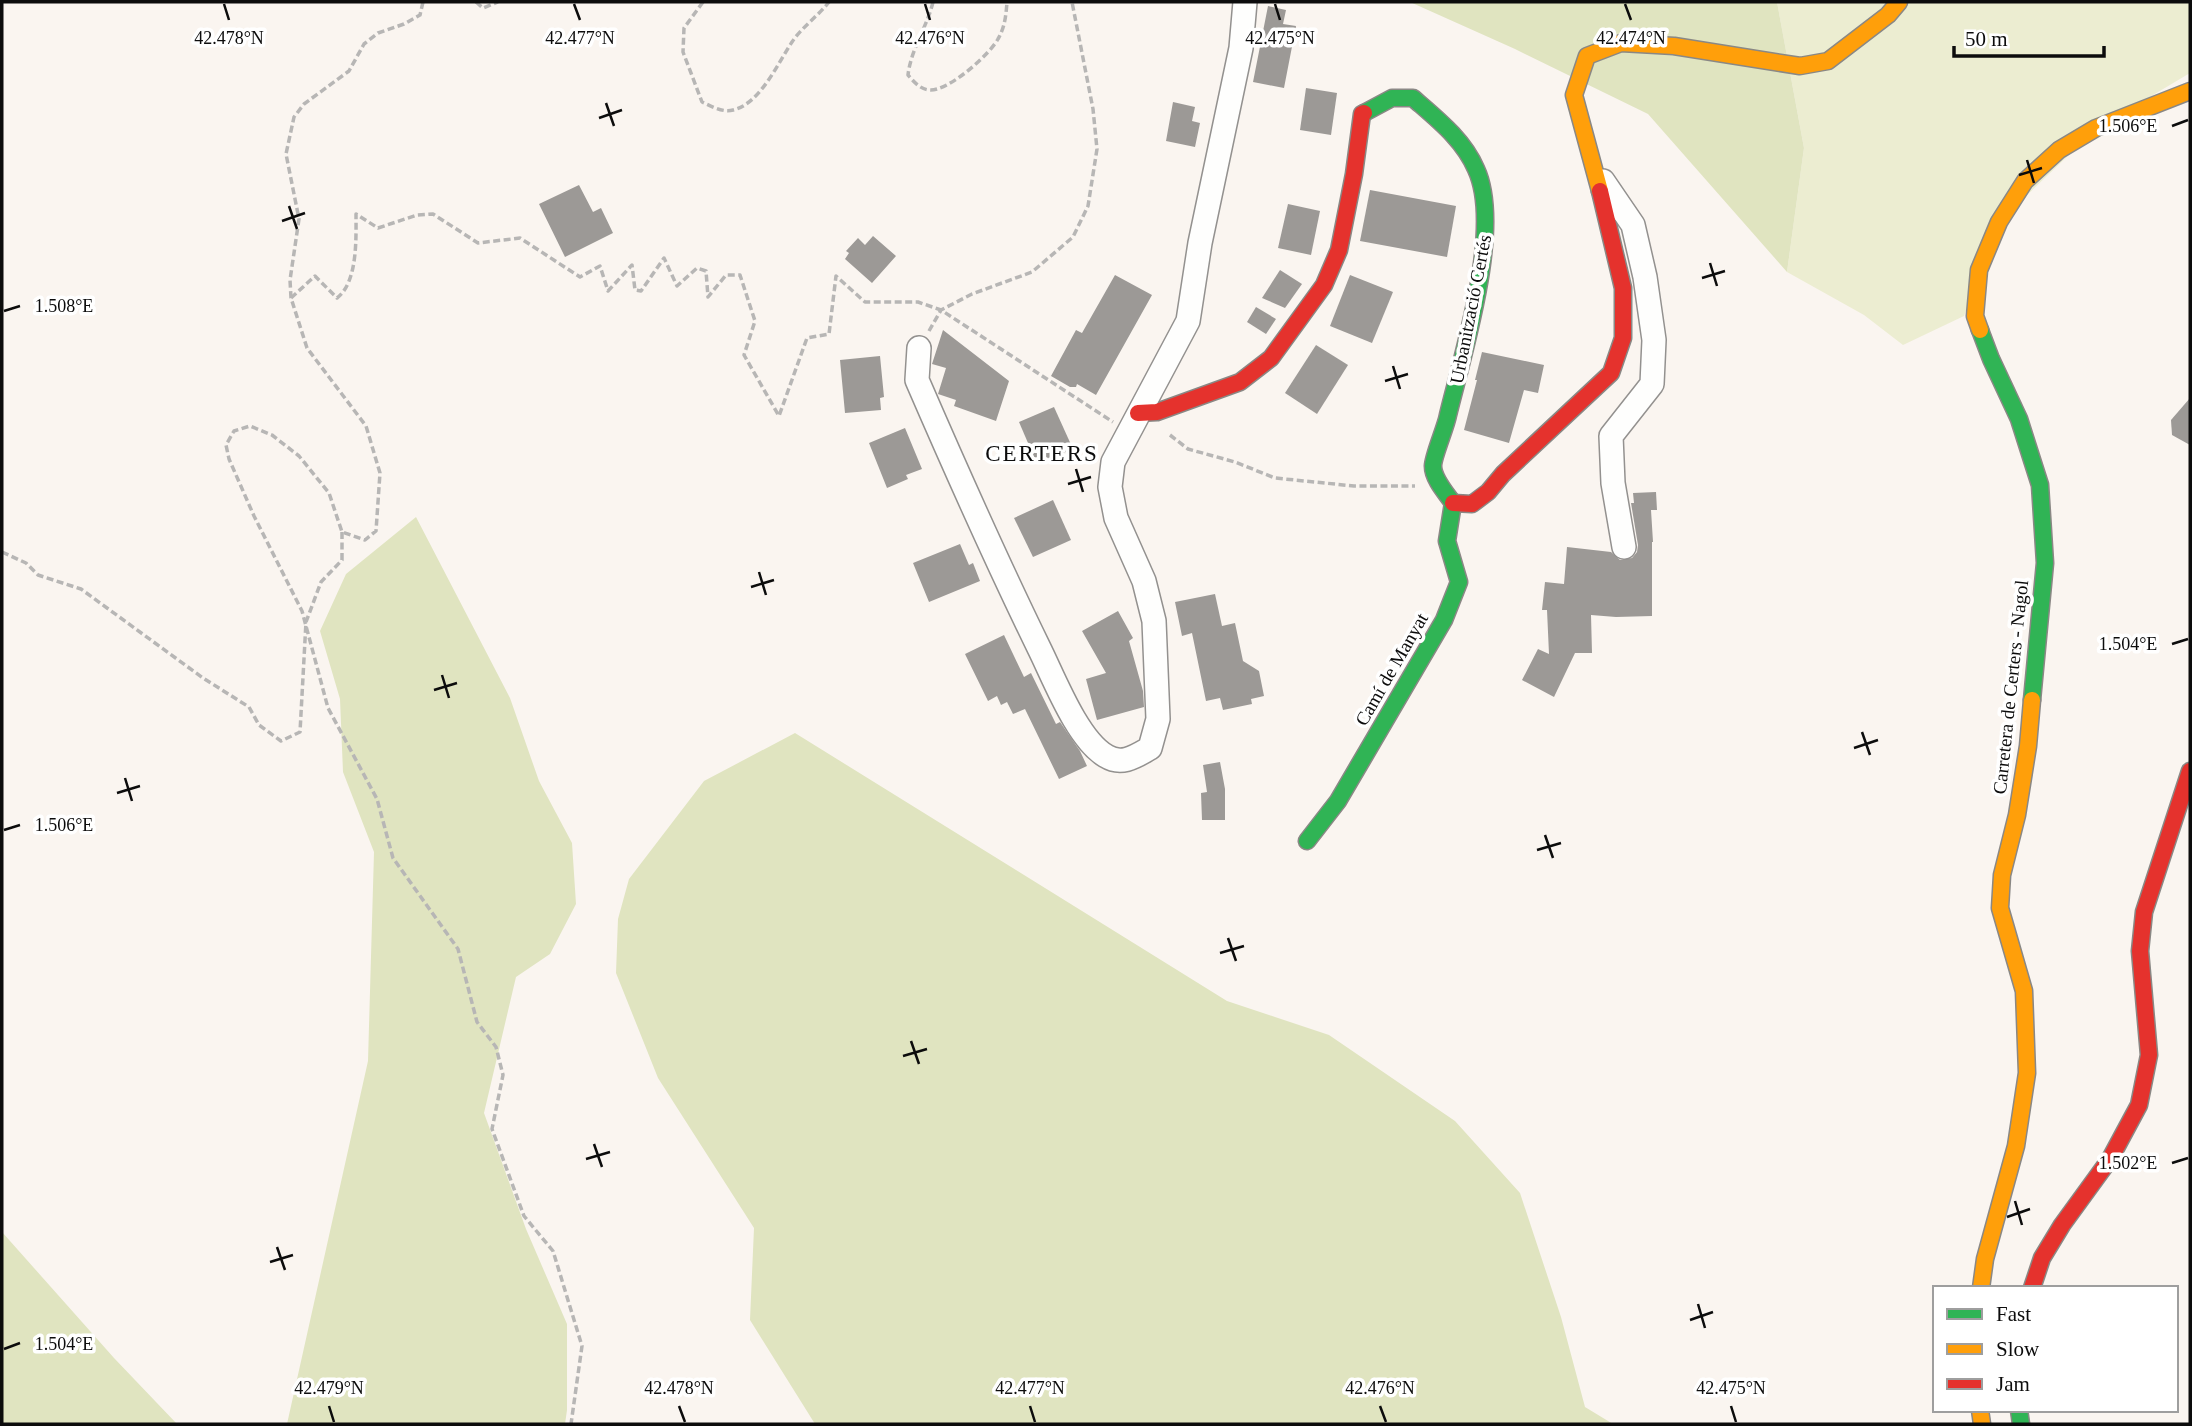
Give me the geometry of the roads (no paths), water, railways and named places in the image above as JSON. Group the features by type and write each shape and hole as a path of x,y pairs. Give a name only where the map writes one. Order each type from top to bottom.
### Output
{"main road":[{"path":"1453,503 1472,504 1488,492 1503,474 1611,373 1623,338 1623,288 1574,95 1587,56 1621,43 1674,46 1800,66 1828,61 1888,15 1899,2"},
{"name":"Carretera de Certers - Nagol","path":"1981,1286 1985,1259 2016,1146 2027,1073 2024,991 2000,908 2002,875 2017,815 2028,746 2046,563 2040,485 2019,419 1991,359 1975,316 1979,270 1998,222 2025,181 2060,150 2096,128 2190,91"},
{"name":"Urbanització Certés","path":"1134,423 1240,382 1271,359 1324,285 1339,250 1354,174 1362,114 1392,98 1413,98 1460,142 1477,170 1486,203 1485,247 1474,308 1446,425 1433,466 1439,483 1453,503"},
{"name":"Camí de Manyat","path":"1307,841 1338,802 1444,620 1459,582 1447,541 1453,503"},
{"path":"2033,1286 2042,1258 2062,1225 2110,1159 2138,1105 2149,1055 2140,951 2144,912 2190,771"}],"street":[{"path":"919,348 918,380 1014,597 1068,706 1090,743 1108,758 1129,760 1150,748 1158,719 1154,621 1144,581 1116,518 1110,487 1113,462 1188,321 1200,243 1241,48 1245,2"},
{"path":"1595,170 1633,225 1645,277 1654,340 1652,384 1611,436 1613,484 1624,547"}],"district":[{"name":"CERTERS","path":"1042,453"}]}
